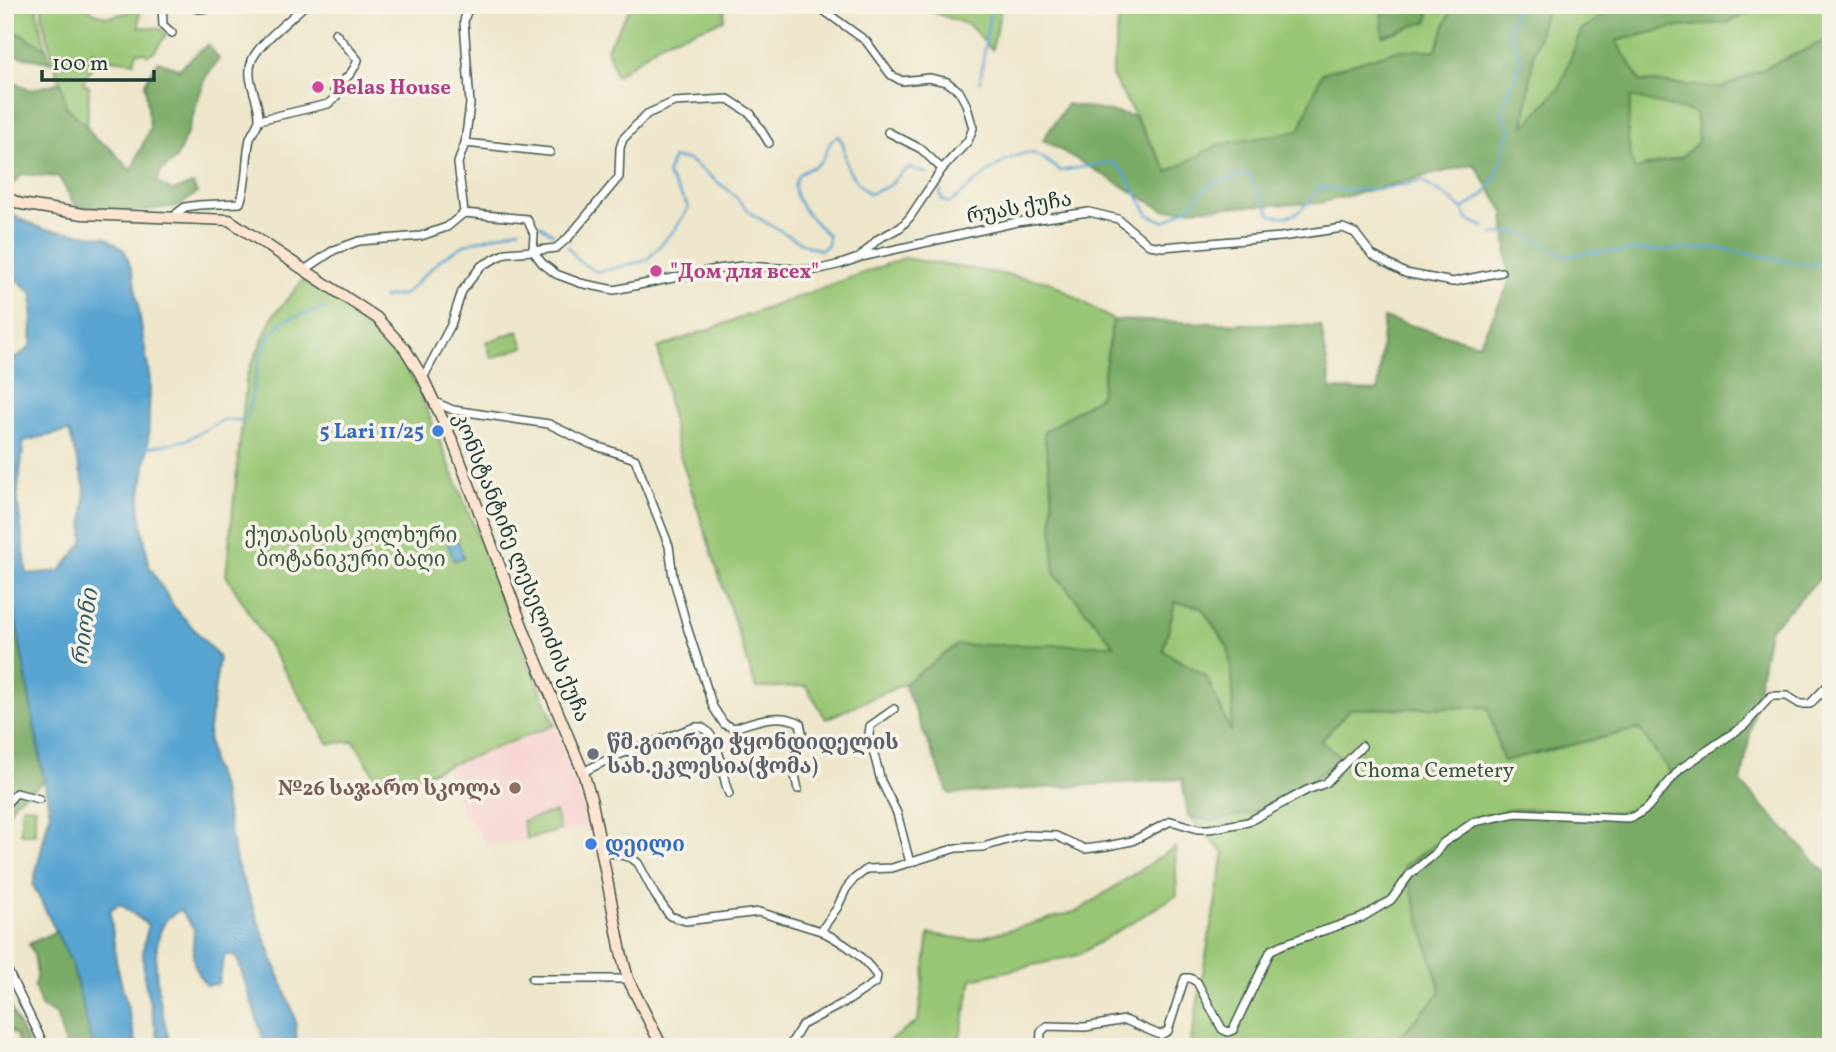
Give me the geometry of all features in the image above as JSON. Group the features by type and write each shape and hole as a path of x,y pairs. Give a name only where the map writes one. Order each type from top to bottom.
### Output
{"main road":[{"name":"კონსტანტინე ლესელიძის ქუჩა","path":"5,197 21,204 83,214 229,220 377,318 405,349 423,378 453,442 526,636 583,772 592,802 628,979 662,1047"}],"street":[{"path":"162,5 163,25 173,33"},
{"path":"185,5 198,9 236,5"},
{"path":"176,217 177,213 193,206 240,203 244,193 249,145 259,120 251,80 252,61 305,5"},
{"path":"464,214 458,163 465,143 470,104 464,22 467,10 472,7 503,5 542,8 556,5"},
{"path":"816,5 866,41 891,75 902,81 929,78 947,82 959,90 973,128 968,141 942,169 901,227 878,239 861,257"},
{"path":"259,120 328,104 336,97 334,91 352,74 358,60 335,33"},
{"path":"423,378 450,325 461,291 481,266 506,253 556,248 568,238 619,177 623,139 647,114 674,102 728,99 751,114 769,143"},
{"path":"888,132 922,149 942,169"},
{"path":"465,143 550,152"},
{"name":"რუას ქუჩა","path":"533,251 542,263 556,274 580,283 614,290 741,266 816,270 861,257 1017,222 1090,212 1118,219 1149,245 1163,247 1281,237 1343,228 1355,233 1372,256 1405,274 1453,282 1501,272"},
{"path":"306,269 334,250 359,241 421,236 447,227 464,214 527,219 534,234 533,251"},
{"path":"434,402 453,410 549,424 590,444 635,459 668,546 680,604 713,706 724,724 734,728 761,719 788,717 800,723 803,738 792,762 798,789"},
{"path":"1040,1047 1041,1032 1047,1026 1086,1027 1125,1020 1160,1035 1168,1031 1185,978 1197,982 1222,1030 1233,1030 1271,950 1361,919 1391,900 1410,874 1435,854 1443,843 1475,822 1516,813 1629,818 1637,815 1648,807 1679,768 1745,724 1771,696 1787,696 1800,704 1810,704 1831,682"},
{"path":"1822,694 1831,700"},
{"path":"894,709 870,726 869,735 881,781 897,813 910,863"},
{"path":"583,772 613,757 701,727 711,735 722,763 729,794"},
{"path":"821,932 853,879 867,869 892,868 956,848 983,847 1024,835 1056,836 1085,849 1132,841 1171,821 1198,829 1248,822 1307,790 1326,783 1362,746"},
{"path":"5,805 16,793 39,799"},
{"path":"602,851 630,857 638,863 670,916 686,921 759,912 821,932 849,945 867,962 877,976 876,982 802,1025 789,1047"},
{"path":"5,965 45,1047"},
{"path":"532,979 628,979"}],"shaded area":[{"name":"№26 საჯარო სკოლა","path":"555,725 590,826 524,841 487,845 462,810 446,766"}],"green space":[{"path":"5,5 38,5 37,12 46,48 5,26"},
{"path":"42,5 83,5 108,17 127,13 133,5 140,5 139,27 158,28 167,33 155,51 147,56 137,52 134,62 103,58 93,50 89,58 94,63 83,83 89,86 87,127 66,106 42,18"},
{"path":"632,5 725,5 724,20 662,42 616,76 607,48"},
{"path":"913,5 1002,5 992,50 969,25"},
{"path":"1120,5 1381,5 1384,36 1428,21 1429,5 1453,5 1436,50 1398,50 1322,73 1299,131 1218,145 1168,172 1112,76"},
{"path":"1381,5 1429,5 1428,21 1383,36"},
{"path":"1453,5 1547,5 1533,57 1524,127 1560,87 1581,30 1620,5 1763,5 1730,22 1670,28 1616,41 1640,81 1722,88 1831,38 1831,567 1769,630 1741,783 1828,875 1831,873 1831,1047 1390,1047 1441,992 1404,866 1471,819 1515,809 1618,813 1643,804 1670,772 1639,729 1503,761 1488,707 1350,709 1321,741 1341,758 1305,785 1253,813 1211,821 1188,816 1182,779 949,794 904,684 957,645 1114,645 1054,573 1052,491 1044,432 1100,396 1113,320 1321,326 1331,389 1378,391 1384,318 1479,344 1509,284 1504,212 1474,164 1320,203 1164,210 1043,140 1067,104 1134,116 1168,172 1218,145 1299,131 1322,73 1398,50 1436,50","holes":["1631,97 1696,113 1698,142 1682,157 1634,170 1627,136","1175,602 1201,607 1228,647 1233,686 1231,732 1206,676 1163,651"]},
{"path":"1547,5 1564,5 1578,12 1580,5 1620,5 1581,30 1560,87 1524,128 1533,57"},
{"path":"1763,5 1831,5 1831,38 1722,88 1640,81 1616,41 1670,28 1730,22"},
{"path":"5,27 46,48 51,63 5,53"},
{"path":"208,44 219,59 205,78 176,159 160,172 158,183 172,191 193,184 197,193 178,206 139,211 109,211 75,205 59,177 22,174 10,187 5,184 5,78 30,90 61,82 66,106 96,140 108,146 131,171 150,128 145,83 158,61 179,69"},
{"path":"1631,96 1697,113 1698,143 1682,157 1633,170 1627,136"},
{"path":"904,258 1050,282 1113,320 1100,396 1044,432 1052,491 1054,573 1115,645 957,645 904,684 826,719 806,686 756,688 677,446 658,348"},
{"name":"ქუთაისის კოლხური ბოტანიკური ბაღი","path":"303,280 333,293 383,332 418,388 555,725 389,788 378,781 354,741 329,744 226,575 247,375 273,316"},
{"path":"518,331 524,347 492,358 486,342"},
{"path":"5,559 44,781 16,801 5,819"},
{"path":"1175,602 1201,607 1228,647 1233,686 1231,733 1206,676 1163,651"},
{"name":"Choma Cemetery","path":"1488,707 1503,761 1639,729 1670,772 1649,800 1628,811 1618,813 1515,809 1471,819 1437,842 1441,992 1390,1047 1190,1047 1224,853 1188,816 1211,821 1341,758 1320,741 1350,709"},
{"path":"22,806 35,807 35,834 21,834"},
{"path":"555,812 560,830 527,839 522,821"},
{"path":"1175,847 1177,895 1078,955 972,979 958,1047 880,1047 918,1021 929,934 971,940 1078,911"},
{"path":"56,931 72,964 93,1047 66,1047 56,1014 42,1008 34,986 37,975 29,944"},
{"path":"5,996 29,1047 18,1047 17,1036 5,1026"}],"water":[{"name":"რიონი","path":"5,212 43,229 106,237 125,251 133,274 150,381 148,446 139,507 149,566 174,607 219,657 208,736 212,764 222,790 236,862 295,1018 297,1047 266,1047 237,957 225,954 218,984 206,985 194,964 194,929 180,910 166,920 157,948 157,983 171,1047 160,1047 144,977 143,951 148,925 120,904 110,910 116,961 137,1047 93,1047 72,964 33,885 50,813 5,559 5,344 15,359 31,346 33,294 5,269","holes":["69,431 85,488 83,543 60,571 27,574 17,497 24,441"]},
{"path":"456,536 464,557 454,561 446,539"}],"waterway":[{"path":"980,82 991,5"},
{"path":"939,187 942,200 950,203 1000,164 1021,154 1031,153 1060,171 1113,162 1125,174 1149,215 1165,222 1191,205 1209,184 1249,174 1271,215 1295,214 1320,187 1370,190 1421,181 1463,209 1484,195 1497,175 1510,130 1501,110 1522,60 1510,31 1515,5"},
{"path":"568,247 580,262 597,272 647,260 675,229 689,207 667,175 673,158 689,160 732,193 753,215 807,246 821,250 828,245 828,235 802,207 795,190 796,182 802,172 822,160 829,145 838,136 844,147 850,171 869,194 889,186 909,168 928,174"},
{"path":"1463,210 1467,219 1484,227"},
{"path":"540,225 553,234"},
{"path":"383,298 405,294 441,259 466,244 519,229"},
{"path":"1493,234 1520,232 1566,256 1593,252 1717,248 1810,265 1831,260"},
{"path":"146,448 186,440 223,420 246,420 261,354 273,331 287,320 325,308"}],"place":[{"name":"Belas House","path":"318,87"},
{"name":"\"Дом для всех\"","path":"656,271"},
{"name":"5 Lari 11/25","path":"438,431"},
{"name":"წმ.გიორგი ჭყონდიდელის სახ.ეკლესია(ჭომა)","path":"593,754"},
{"name":"№26 საჯარო სკოლა","path":"515,788"},
{"name":"დეილი","path":"591,844"}]}
